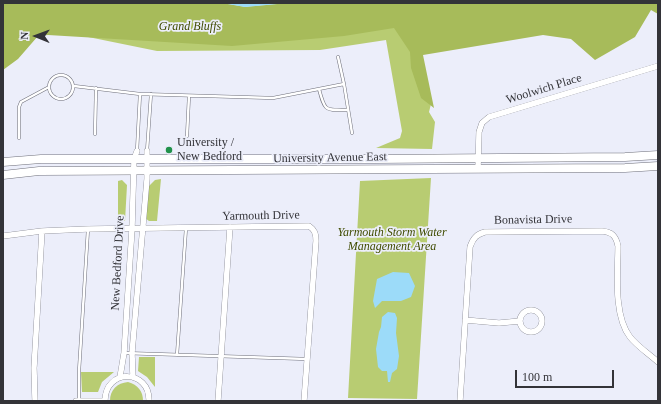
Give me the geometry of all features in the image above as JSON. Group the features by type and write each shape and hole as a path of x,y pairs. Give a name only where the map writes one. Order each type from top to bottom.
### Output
{"main road":[{"name":"University Avenue East","path":"3,162 41,158 134,159 147,155 478,158 625,157 658,155"},
{"name":"University Avenue East","path":"3,175 39,171 625,168 658,166"}],"street":[{"name":"Woolwich Place","path":"478,169 479,132 482,122 489,117 658,66"},
{"name":"New Bedford Drive","path":"120,377 124,353 132,229 133,171 134,159 137,151"},
{"name":"New Bedford Drive","path":"133,377 132,354 143,228 147,155"},
{"name":"Yarmouth Drive","path":"3,236 42,231 88,229 308,226 314,230 316,241 304,401"},
{"path":"218,401 230,227"},
{"path":"35,401 34,368 42,231"},
{"name":"Bonavista Drive","path":"460,401 470,246 472,240 479,233 608,232 613,234 617,239 618,246 619,302 621,320 630,337 658,362"},
{"path":"529,310 538,313 542,318 542,325 538,330 530,333 522,328 520,321 522,315 529,310"},
{"path":"466,320 499,323 520,321"},
{"path":"76,401 105,401 108,386 120,377 133,377 139,380 145,385 149,401"}],"lane":[{"path":"338,57 352,133"},
{"path":"60,74 68,76 74,86 72,93 62,99 54,97 49,87 51,80 60,74"},
{"path":"74,86 140,94 273,98 344,84"},
{"path":"19,138 19,106 21,102 49,87"},
{"path":"95,134 96,88"},
{"path":"319,89 323,105 329,110 348,110"},
{"path":"137,151 140,94"},
{"path":"147,155 150,94"},
{"path":"187,136 189,96"},
{"path":"177,355 186,228"},
{"path":"79,401 79,371 88,229"},
{"path":"124,353 308,359"}],"green space":[{"path":"3,3 222,3 245,7 288,3 658,3 658,14 651,10 635,37 595,60 571,39 543,35 423,55 434,108 421,98 411,68 410,52 394,28 344,36 232,46 48,35 38,36 18,59 3,70"},
{"name":"Grand Bluffs","path":"222,3 245,7 288,3 405,3 431,104 429,112 435,122 432,149 376,148 400,138 402,131 386,40 320,50 157,51 44,28"},
{"name":"Yarmouth Storm Water Management Area","path":"431,178 417,399 348,398 360,181"},
{"path":"161,179 157,221 149,221 145,218 147,188 155,180"},
{"path":"122,180 127,185 125,221 118,220 118,181"},
{"path":"139,357 155,357 155,387 147,377 138,371"},
{"path":"81,372 114,372 102,382 98,392 82,392"},
{"path":"128,382 135,385 139,389 142,394 143,401 110,401 113,390 117,386"}],"water":[{"path":"222,3 288,3 245,7"},
{"path":"393,272 409,273 415,286 411,297 401,301 382,301 375,308 373,301 377,279"},
{"path":"388,312 395,313 397,318 396,333 399,356 397,369 392,373 390,382 388,382 387,371 382,371 378,367 376,349 382,317"}],"place":[{"name":"University / New Bedford","path":"169,150"}]}
